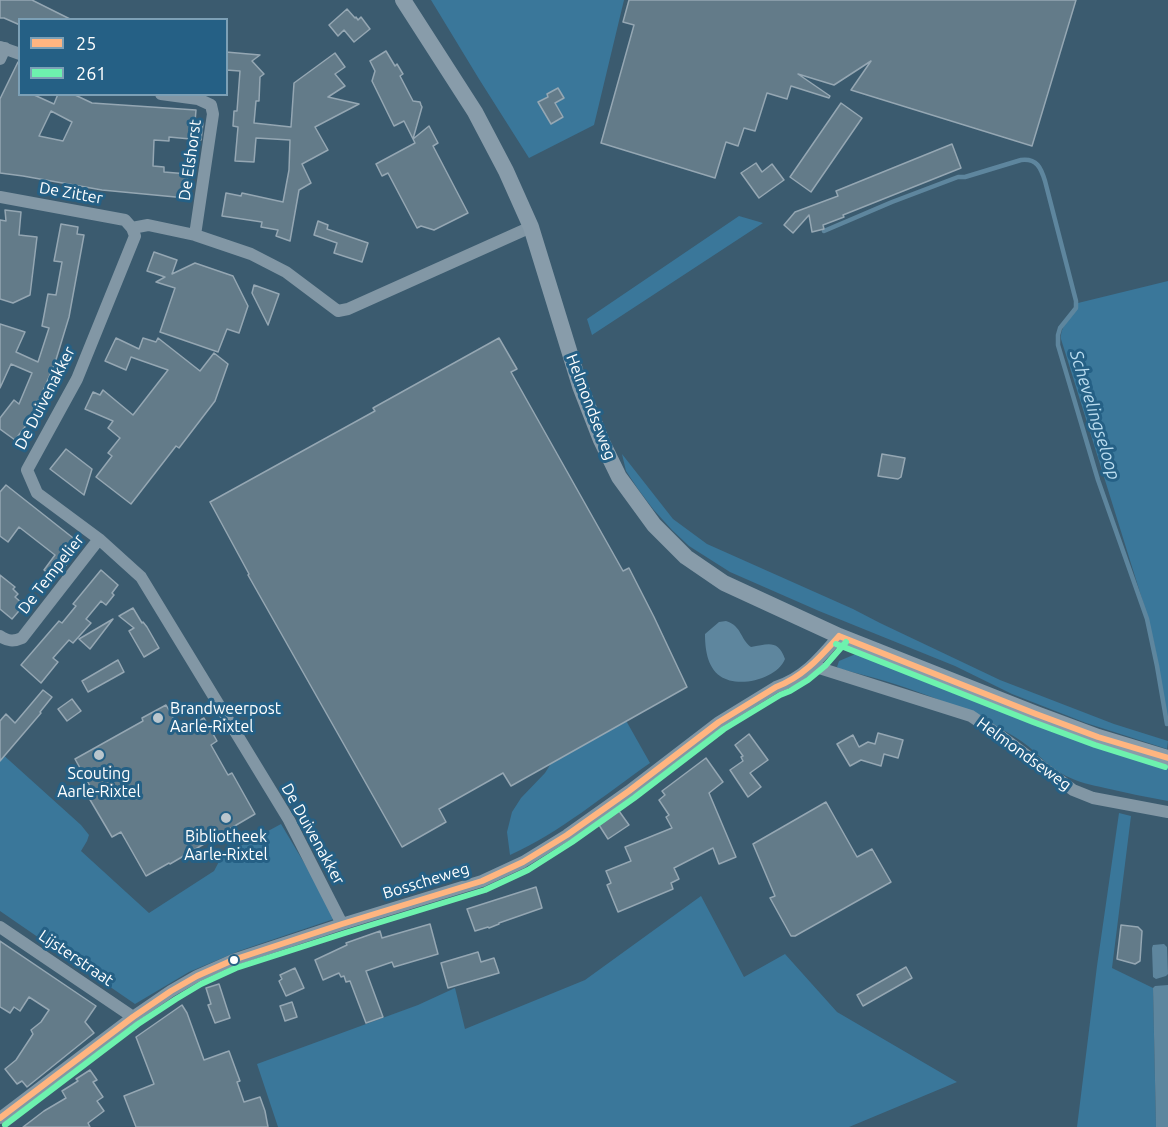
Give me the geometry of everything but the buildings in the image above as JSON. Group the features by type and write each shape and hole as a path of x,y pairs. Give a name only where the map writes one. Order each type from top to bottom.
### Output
{"street":[{"name":"Helmondseweg","path":"403,0 475,112 507,171 531,227 580,386 601,440 619,477 654,525 686,557 724,583 839,636 1098,737 1168,758"},
{"path":"2,51 18,54"},
{"name":"De Elshorst","path":"176,96 198,99 211,105 213,114 195,235"},
{"name":"De Zitter","path":"0,197 125,219 132,228"},
{"path":"132,228 148,225 195,235 250,254 286,272 338,311 348,309 531,227"},
{"name":"De Duivenakker","path":"132,228 135,236 77,379 27,470 37,493 99,539 141,577 289,820 342,924"},
{"name":"De Tempelier","path":"0,636 14,642 22,638 99,539"},
{"name":"Bosscheweg","path":"0,1118 133,1017 197,976 233,960 482,881 523,862 567,835 629,791 719,722 813,666 839,636"},
{"name":"Helmondseweg","path":"813,666 971,716 1073,790 1093,798 1168,812"},
{"name":"Lijsterstraat","path":"0,927 133,1017"}],"shaded area":[{"path":"431,0 624,0 594,125 529,158"},
{"path":"739,216 763,223 592,335 587,319"},
{"path":"1168,281 1168,724 1154,643 1143,602 1061,333 1078,303"},
{"path":"622,454 673,519 707,544 853,609 1000,680 1114,724 1168,741 1167,749 1086,723 1012,694 955,666 730,572 689,546 672,530 653,509 626,471"},
{"path":"726,621 738,629 751,647 772,644 779,648 785,659 781,666 766,677 746,682 728,680 720,676 712,668 706,651 705,634 719,622"},
{"path":"858,653 1104,748 1168,766 1168,801 1080,782 1059,772 1022,741 952,705 908,688 837,667 839,661"},
{"path":"624,717 650,763 565,824 510,855 507,832 512,812 521,798 545,773 555,757"},
{"path":"0,752 81,825 89,835 81,851 149,913 214,871 222,856 281,824 337,918 239,951 189,972 135,1004 0,911"},
{"path":"1119,813 1131,816 1112,968 1153,988 1156,1127 1077,1127 1097,966"},
{"path":"701,896 744,977 785,954 837,1012 957,1082 849,1127 278,1127 257,1064 418,1005 455,988 465,1029 585,980"},
{"path":"1164,944 1167,947 1168,974 1156,979 1153,977 1152,948 1153,945"},
{"path":"1168,985 1168,1127 1156,1127 1153,988"}],"waterway":[{"name":"Schevelingseloop","path":"824,231 958,177 965,177 1021,160 1035,162 1040,168 1076,301 1076,308 1060,328 1058,345 1098,480 1147,619 1167,724"}],"transit line":[{"name":"25","path":"839,636 1098,737 1168,758"},
{"name":"25","path":"0,1118 133,1017 197,976 233,960 482,881 523,862 567,835 629,791 719,722 795,678 818,659 839,636"},
{"name":"261","path":"5,1125 138,1024 201,984 236,968 485,890 528,870 634,798 724,729 808,680 825,666 846,642"},
{"name":"261","path":"836,644 1033,722 1165,767"}],"place":[{"name":"Brandweerpost Aarle-Rixtel","path":"158,718"},
{"name":"Scouting Aarle-Rixtel","path":"99,755"},
{"name":"Bibliotheek Aarle-Rixtel","path":"226,818"}]}
